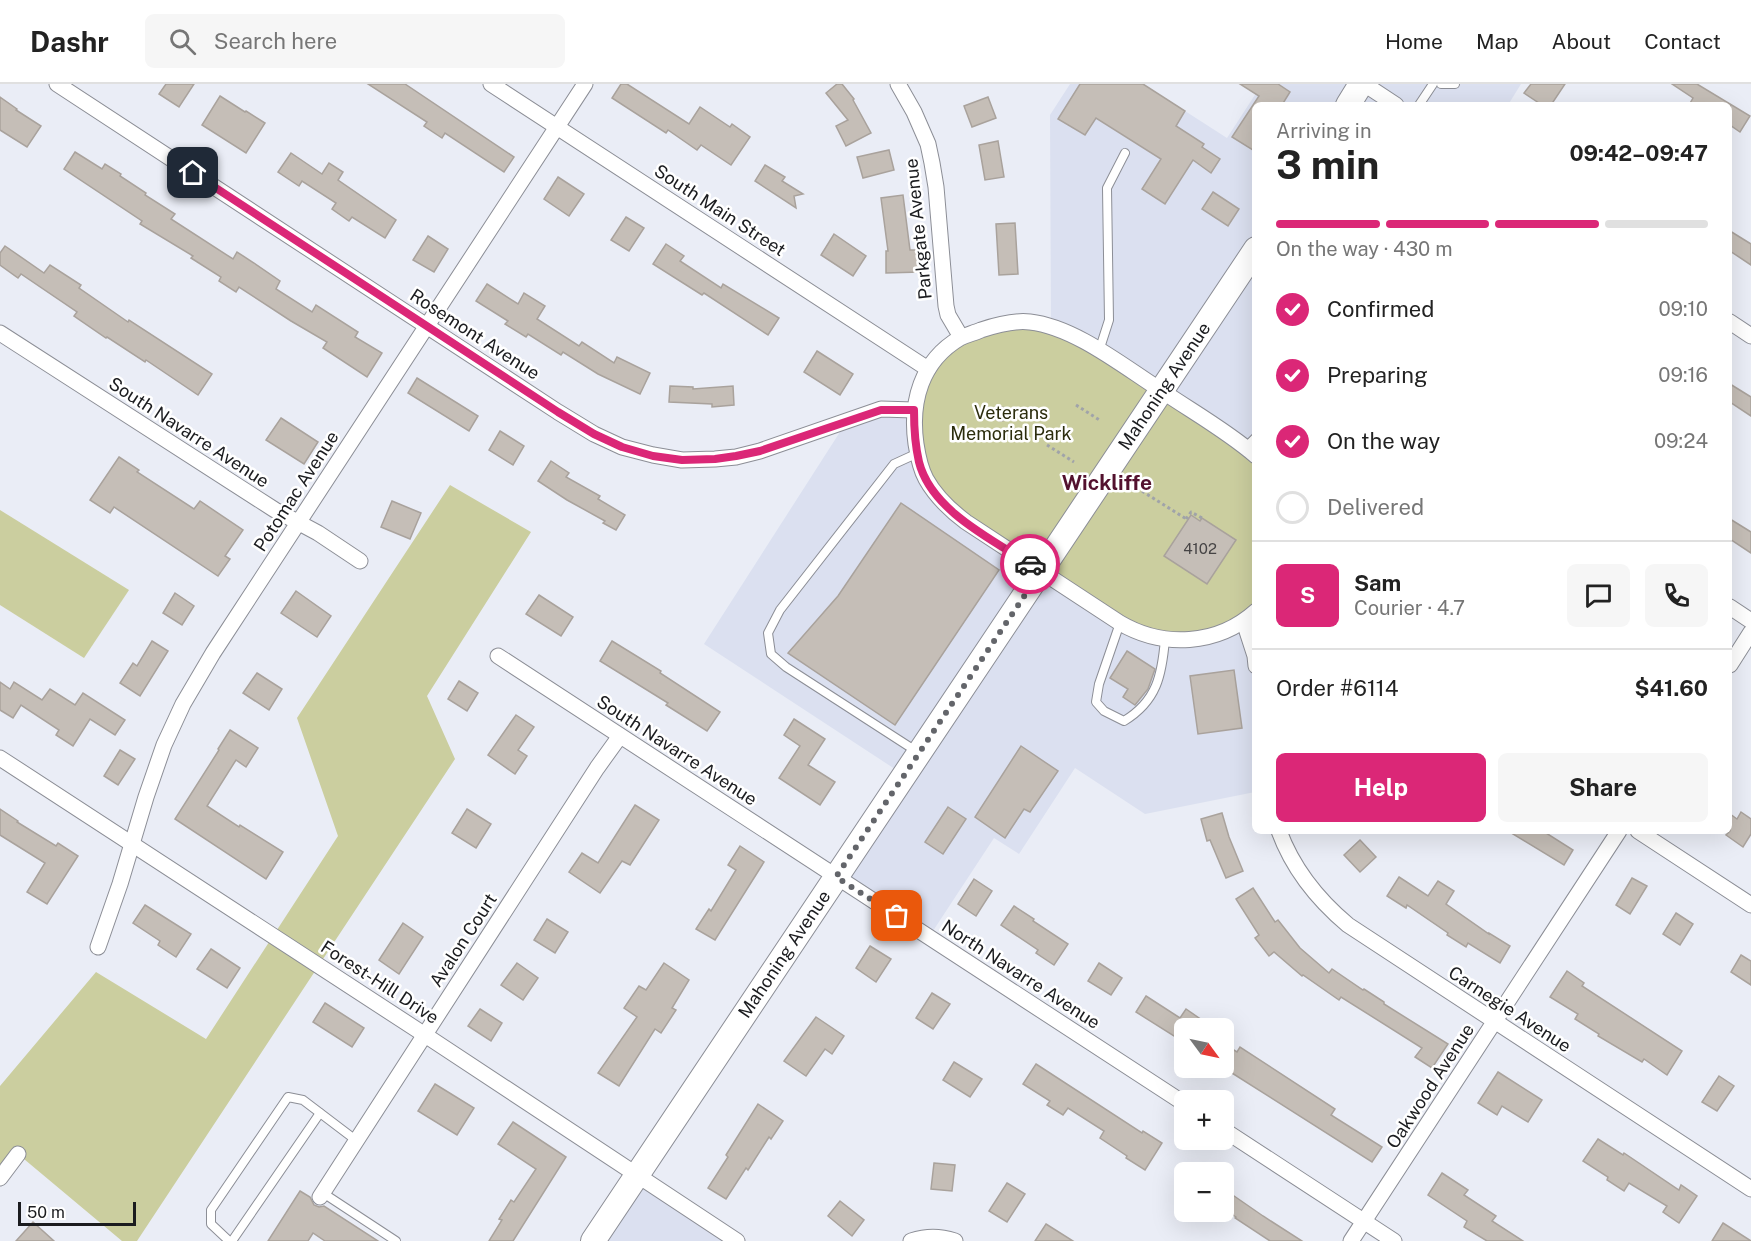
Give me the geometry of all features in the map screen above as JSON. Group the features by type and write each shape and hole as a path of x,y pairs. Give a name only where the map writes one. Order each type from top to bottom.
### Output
{"main road":[{"path":"1350,102 1362,84"},
{"name":"Mahoning Avenue","path":"592,1241 1252,255"}],"street":[{"name":"Rosemont Avenue","path":"57,84 594,434 622,447 653,456 682,460 715,459 760,451 881,410 914,410"},
{"name":"South Main Street","path":"491,84 928,369"},
{"name":"Potomac Avenue","path":"98,947 164,745 183,704 213,653 585,84"},
{"name":"Parkgate Avenue","path":"898,84 928,144 936,187 946,306 948,315 961,337"},
{"path":"1362,84 1391,102"},
{"path":"1252,447 1065,331 1051,325 1030,322 1001,324 961,337 946,348 922,379 914,410 914,430 919,463 937,497 950,511 1120,622 1144,635 1165,639 1196,639 1220,632 1250,616 1252,635"},
{"path":"1732,323 1751,336"},
{"name":"South Navarre Avenue","path":"0,333 265,504 318,533 360,561"},
{"path":"1732,608 1751,621"},
{"path":"1732,662 1751,632"},
{"name":"South Navarre Avenue","path":"498,656 836,877"},
{"name":"Avalon Court","path":"321,1195 620,736"},
{"name":"Forest-Hill Drive","path":"0,759 737,1241"},
{"name":"Carnegie Avenue","path":"1280,834 1297,869 1315,893 1334,913 1364,937 1751,1189"},
{"name":"Oakwood Avenue","path":"1351,1241 1617,834"},
{"path":"1643,834 1751,905"},
{"name":"North Navarre Avenue","path":"836,877 1174,1097"},
{"path":"1234,1136 1394,1241"},
{"path":"0,1178 18,1154"},
{"path":"911,1241 933,1236 955,1241"}],"lane":[{"path":"1421,102 1433,84"},
{"path":"1441,84 1455,84"},
{"path":"1099,351 1109,320 1107,188 1125,153"},
{"path":"918,453 894,464 780,610 768,633 771,654 786,667 919,753"},
{"path":"1120,622 1099,684 1096,702 1104,711 1124,721 1138,712 1150,698 1162,669 1165,639"},
{"path":"320,1113 231,1241 211,1224 211,1210 288,1097 303,1100 357,1141"},
{"path":"321,1195 396,1241"}],"path":[{"path":"1076,405 1101,421"},
{"path":"1047,445 1074,462"},
{"path":"1137,488 1187,520 1191,512 1202,518"}],"shaded area":[{"path":"1070,84 1143,84 1227,138 1262,84 1521,84 1510,102 1252,102 1252,450 1051,325 1050,115"},
{"path":"914,410 1252,609 1252,793 1145,814 1075,768 1019,854 994,838 929,937 836,877 904,775 704,644 847,421"},
{"path":"637,1174 737,1241 593,1241"}],"green space":[{"name":"Veterans Memorial Park","path":"1051,325 1252,454 1252,614 1244,622 1162,639 966,522 919,463 922,379 938,356 991,327"},
{"path":"450,485 531,532 427,696 455,759 137,1241 122,1241 18,1154 0,1178 0,1086 96,972 206,1039 338,836 297,718"},
{"path":"0,510 129,590 84,658 0,605"}],"building":[{"path":"166,84 194,84 179,107 159,94"},
{"path":"368,84 405,84 514,157 504,172 445,133 442,138 424,126 427,122"},
{"path":"621,84 627,84 689,124 700,107 730,127 732,124 750,137 731,165 701,145 697,150 668,130 666,133 612,98"},
{"path":"837,84 842,84 854,99 871,133 846,146 836,126 848,120 826,93"},
{"path":"1080,84 1143,84 1185,111 1176,126 1204,144 1202,147 1220,159 1211,173 1193,160 1165,204 1142,189 1161,159 1096,118 1085,135 1058,119"},
{"path":"1240,84 1278,84 1290,92 1284,102 1255,102 1259,96"},
{"path":"1531,84 1565,84 1553,102 1538,102 1524,93"},
{"path":"1672,84 1697,84 1727,102 1691,102 1693,98"},
{"path":"220,96 265,123 246,153 202,125"},
{"path":"0,97 41,126 27,147 0,130"},
{"path":"988,97 996,118 972,127 964,106"},
{"path":"1732,105 1750,116 1740,132 1732,126"},
{"path":"1252,107 1252,150 1232,137"},
{"path":"998,141 1004,177 985,180 979,145"},
{"path":"889,150 894,170 863,178 857,157"},
{"path":"75,152 102,169 105,164 121,174 120,176 146,193 145,195 175,214 171,219 233,259 237,252 254,263 280,281 276,289 312,312 316,305 358,332 355,337 382,353 367,377 323,348 327,342 239,287 236,292 219,281 221,277 191,258 193,256 140,224 142,221 64,169"},
{"path":"291,153 322,174 329,163 343,172 338,180 396,220 385,238 352,217 349,221 332,209 336,203 302,181 299,186 278,172"},
{"path":"765,165 785,177 782,181 803,194 794,196 796,208 755,181"},
{"path":"558,177 584,194 569,216 544,199"},
{"path":"1213,192 1239,209 1228,226 1202,209"},
{"path":"903,195 910,250 920,250 920,272 886,273 886,251 888,251 881,198"},
{"path":"626,217 644,228 629,251 611,240"},
{"path":"1015,223 1018,274 999,275 996,224"},
{"path":"1732,232 1751,244 1751,265 1732,252"},
{"path":"834,234 866,256 853,276 821,255"},
{"path":"428,236 448,249 434,272 413,260"},
{"path":"666,244 684,256 680,261 721,288 723,284 779,318 768,335 704,293 702,295 653,264"},
{"path":"5,246 44,273 50,265 81,285 79,288 128,322 129,320 212,374 198,395 146,360 145,362 106,338 74,316 77,312 21,274 18,278 0,265 0,253"},
{"path":"487,284 518,304 524,293 545,306 537,319 579,346 582,342 614,363 617,357 650,373 640,394 598,374 563,352 561,355 528,334 526,337 505,324 508,321 476,301"},
{"path":"817,351 853,374 840,395 804,372"},
{"path":"417,378 478,416 469,431 408,393"},
{"path":"1732,385 1751,397 1751,416 1732,403"},
{"path":"670,386 693,387 693,389 733,386 734,405 712,407 712,404 669,402"},
{"path":"1001,407 1006,409 1008,414 1006,419 1001,421 996,419 994,414 996,409"},
{"path":"281,418 318,442 304,464 266,440"},
{"path":"500,431 524,446 513,465 489,450"},
{"path":"119,457 139,470 137,472 194,509 200,501 243,530 225,556 230,559 218,576 114,507 110,513 90,500"},
{"path":"551,461 569,473 566,477 600,496 598,499 625,515 616,530 538,481"},
{"path":"392,501 421,513 410,539 381,527"},
{"path":"901,503 999,570 895,725 788,653 838,596"},
{"path":"1191,515 1200,521 1202,518 1236,540 1207,584 1164,556"},
{"path":"1732,520 1751,532 1751,553 1732,540"},
{"path":"296,591 331,616 317,637 281,613"},
{"path":"175,593 194,606 182,625 163,613"},
{"path":"539,595 573,617 561,636 526,614"},
{"path":"152,641 168,651 140,696 120,683 133,663 137,666"},
{"path":"612,641 661,671 660,673 720,712 707,731 666,705 668,703 600,661"},
{"path":"1127,651 1155,669 1148,689 1135,705 1123,697 1128,689 1110,678"},
{"path":"1234,670 1242,728 1198,734 1190,676"},
{"path":"257,673 282,689 269,710 243,693"},
{"path":"459,681 478,693 467,711 448,699"},
{"path":"0,682 10,689 14,682 42,700 50,689 75,705 83,693 125,720 115,735 90,719 73,746 56,735 59,730 21,705 13,718 0,710"},
{"path":"516,715 534,727 518,750 527,756 515,774 488,755"},
{"path":"794,719 825,739 808,765 835,782 820,805 779,778 800,746 784,735"},
{"path":"230,730 258,748 246,767 236,760 207,806 283,852 266,879 175,819"},
{"path":"1021,746 1058,771 1030,812 1024,809 1005,838 975,817"},
{"path":"120,750 135,759 118,785 104,776"},
{"path":"635,805 659,820 630,865 622,861 600,893 569,872 582,853 598,863"},
{"path":"948,807 966,819 943,854 925,842"},
{"path":"0,809 56,846 58,843 78,856 47,904 27,892 45,863 0,835"},
{"path":"467,809 491,824 476,848 452,833"},
{"path":"1741,812 1751,819 1751,834 1743,847 1726,835 1732,834 1732,815 1737,819"},
{"path":"1222,813 1243,871 1226,878 1210,840 1207,841 1201,819"},
{"path":"1513,834 1548,834 1573,850 1564,865"},
{"path":"1360,840 1376,857 1360,872 1344,855"},
{"path":"740,846 764,862 715,940 696,929 709,909 711,911 736,870 728,865"},
{"path":"1399,877 1428,896 1438,881 1454,891 1446,904 1510,946 1500,963 1468,943 1466,947 1407,905 1406,908 1387,896"},
{"path":"1632,878 1647,886 1630,914 1616,905"},
{"path":"974,879 992,891 976,916 958,904"},
{"path":"1253,888 1275,922 1278,920 1300,948 1329,973 1332,969 1448,1044 1432,1068 1415,1057 1422,1048 1341,997 1339,1000 1302,976 1274,952 1269,956 1255,938 1259,935 1236,899"},
{"path":"145,905 191,934 176,957 158,945 160,941 133,923"},
{"path":"1014,906 1068,944 1054,965 1036,953 1038,950 1001,925"},
{"path":"1676,913 1693,924 1680,945 1663,934"},
{"path":"547,919 568,932 555,953 534,940"},
{"path":"403,923 423,937 399,974 379,960"},
{"path":"870,946 891,959 876,982 856,968"},
{"path":"211,949 240,968 227,988 197,969"},
{"path":"1741,955 1751,961 1751,985 1731,972"},
{"path":"517,963 538,978 523,1000 501,985"},
{"path":"664,963 689,980 672,1008 676,1010 661,1033 655,1029 619,1086 598,1073 637,1017 624,1008 639,986 646,990"},
{"path":"1099,963 1122,978 1111,995 1088,981"},
{"path":"1567,971 1584,983 1582,986 1682,1051 1667,1075 1644,1059 1642,1062 1598,1036 1599,1034 1575,1019 1578,1014 1550,997"},
{"path":"932,993 950,1004 933,1029 916,1018"},
{"path":"1146,996 1180,1018 1174,1018 1174,1036 1136,1012"},
{"path":"325,1003 364,1028 352,1047 313,1022"},
{"path":"480,1009 502,1023 491,1041 468,1026"},
{"path":"1186,1009 1199,1018 1180,1018"},
{"path":"816,1017 844,1036 832,1054 825,1049 806,1076 784,1061"},
{"path":"1240,1047 1335,1109 1331,1115 1382,1147 1372,1162 1234,1074 1234,1050 1237,1052"},
{"path":"954,1062 982,1079 970,1097 943,1080"},
{"path":"1036,1064 1142,1133 1143,1131 1162,1143 1145,1170 1100,1138 1104,1131 1068,1108 1063,1115 1047,1105 1050,1101 1023,1084"},
{"path":"1498,1072 1542,1100 1528,1122 1502,1106 1497,1115 1478,1103"},
{"path":"1719,1076 1734,1086 1717,1111 1702,1102"},
{"path":"435,1084 474,1108 457,1135 418,1111"},
{"path":"758,1104 783,1121 771,1139 769,1137 748,1170 746,1168 726,1199 708,1188"},
{"path":"513,1122 566,1157 513,1241 489,1241 511,1200 514,1202 536,1169 498,1144"},
{"path":"1598,1139 1623,1155 1624,1153 1679,1190 1681,1185 1697,1196 1679,1223 1663,1212 1667,1206 1629,1183 1624,1191 1607,1180 1608,1177 1583,1161"},
{"path":"934,1163 955,1165 952,1191 931,1189"},
{"path":"1442,1173 1468,1190 1464,1195 1496,1216 1492,1221 1523,1241 1487,1241 1464,1227 1467,1221 1428,1195"},
{"path":"1007,1183 1025,1194 1007,1222 989,1211"},
{"path":"300,1191 310,1197 314,1205 324,1206 378,1241 325,1241 313,1233 308,1241 268,1241"},
{"path":"1234,1196 1302,1241 1270,1241 1234,1216"},
{"path":"840,1201 864,1220 852,1236 828,1216"},
{"path":"33,1222 54,1241 16,1241"},
{"path":"1723,1223 1751,1241 1712,1241"},
{"path":"1046,1224 1073,1241 1035,1241"}],"way so far":[{"path":"897,916 836,877 1041,571 1030,564"}],"district":[{"name":"Wickliffe","path":"1107,482"}],"route":[{"path":"193,173 558,412 594,434 622,447 653,456 682,460 715,459 760,451 881,410 914,410 914,430 919,463 937,497 950,511 1030,564"}]}
